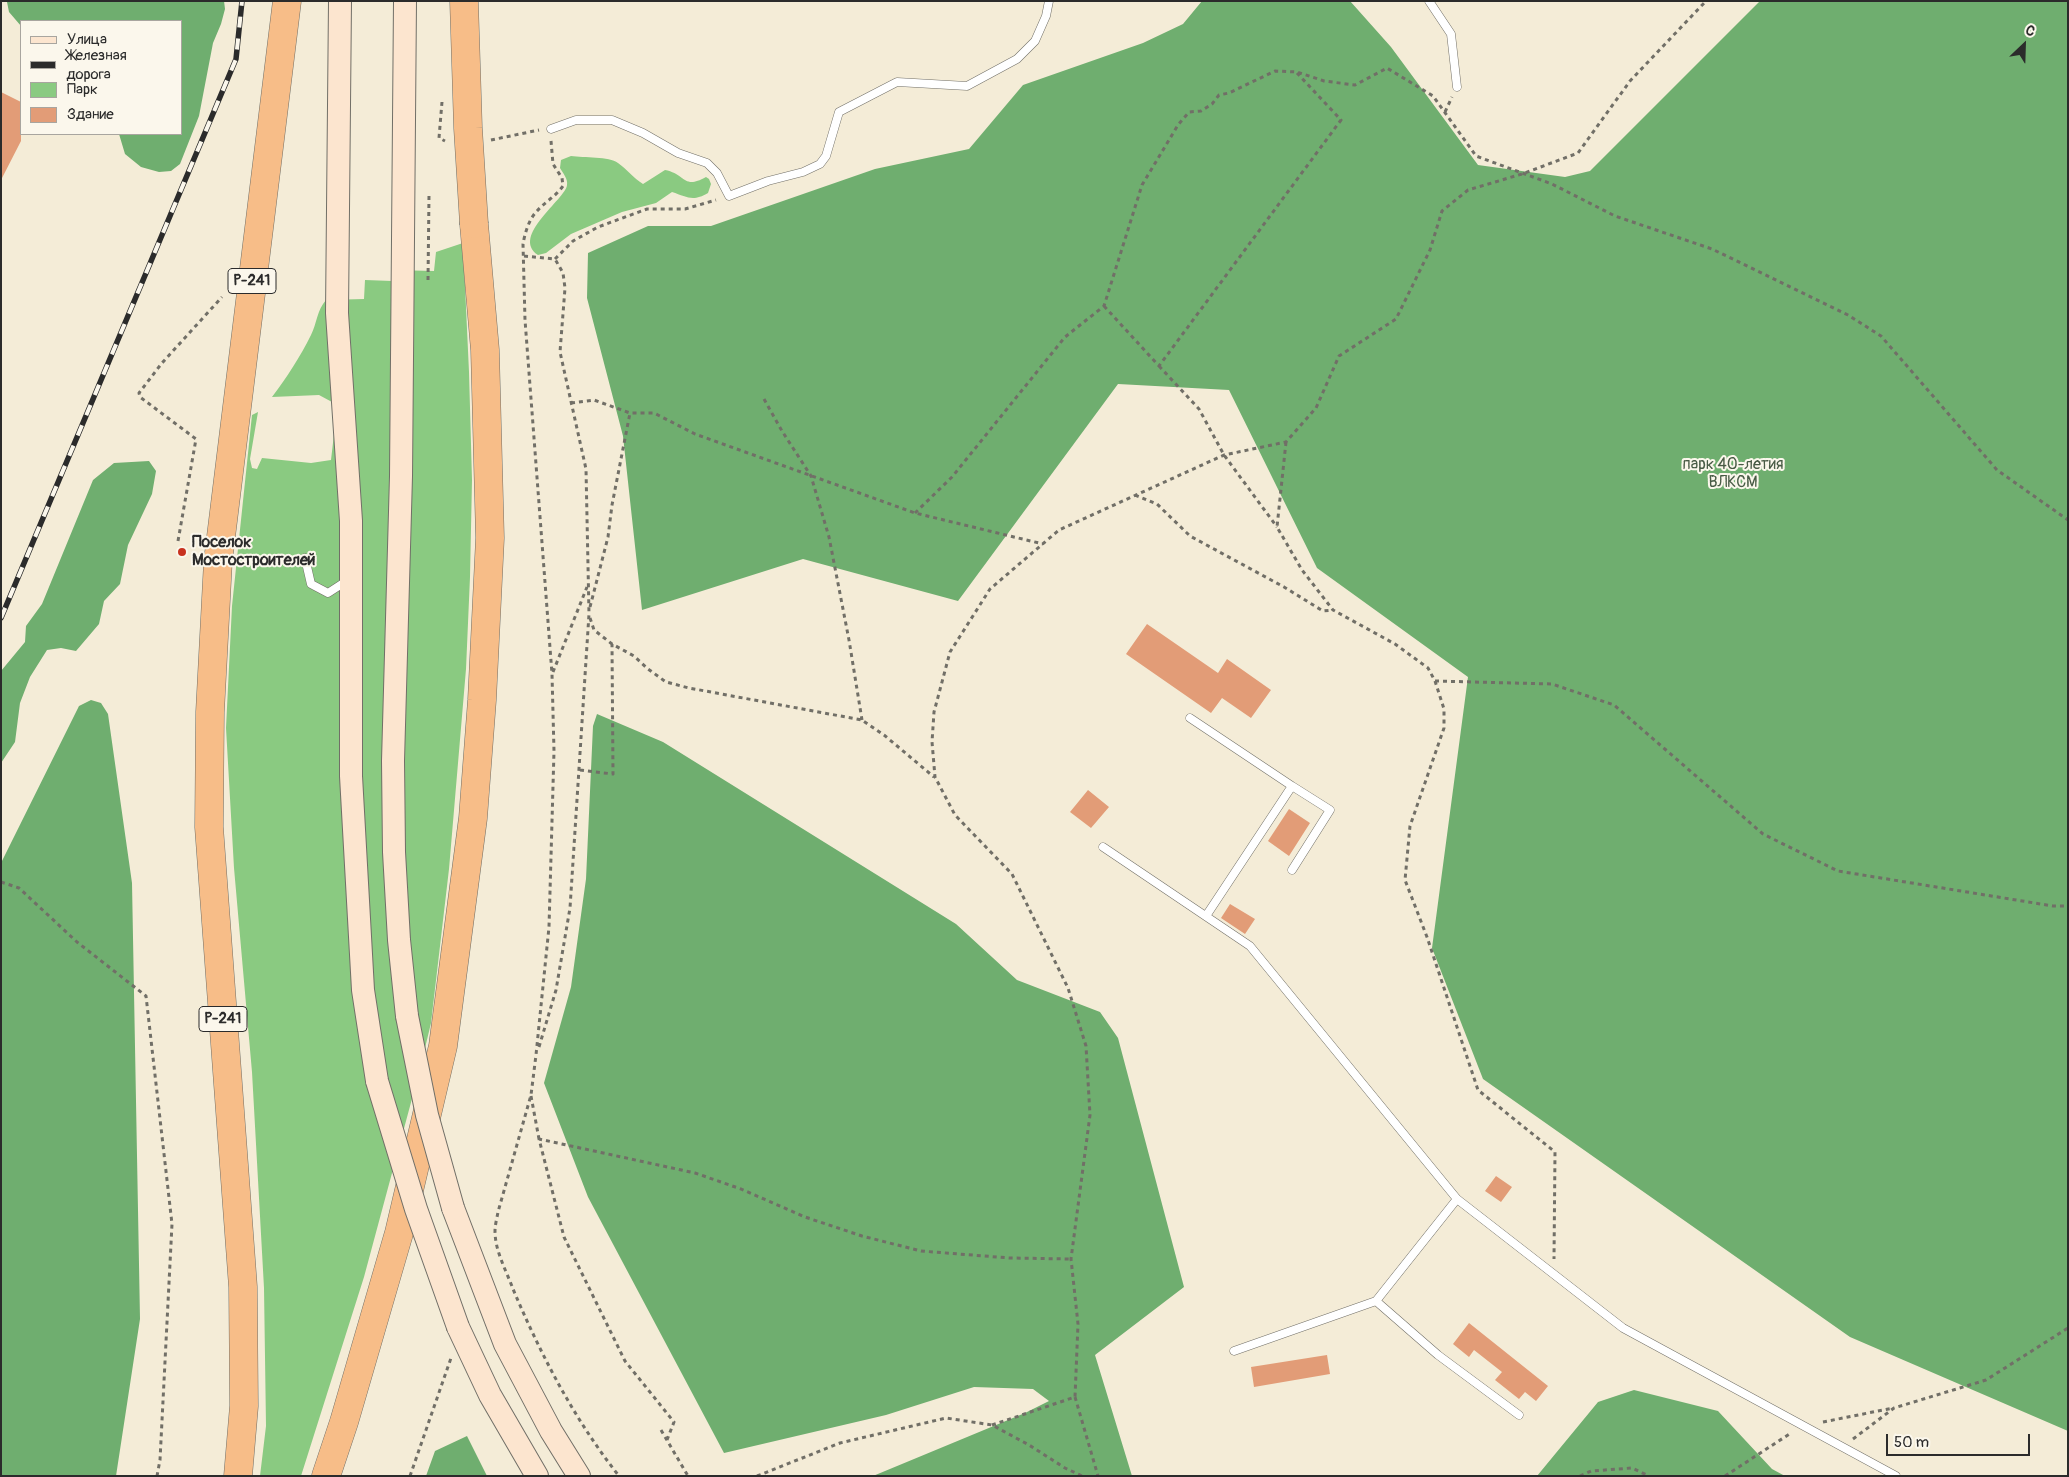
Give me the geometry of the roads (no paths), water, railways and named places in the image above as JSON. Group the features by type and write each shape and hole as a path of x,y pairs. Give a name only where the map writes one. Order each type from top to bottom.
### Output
{"highway":[{"name":"Р-241","path":"238,1476 244,1406 243,1287 209,827 210,712 218,561 287,1"},
{"path":"326,1476 344,1422 399,1233 443,1046 473,818 482,700 490,538 486,350 474,224 468,128 464,1"}],"main road":[{"path":"340,1 337,313 351,521 351,776 363,990 377,1081 416,1209 458,1327 490,1394 537,1476"},
{"path":"404,1 401,476 393,761 394,852 399,940 408,1016 427,1115 453,1208 505,1344 551,1431 579,1476"}],"lane":[{"path":"551,129 576,120 612,120 643,133 678,153 707,163 717,173 729,196 768,181 803,172 820,164 829,147 839,112 897,82 967,86 1017,59 1034,41 1046,16 1049,1"},
{"path":"1429,1 1451,34 1457,88"},
{"path":"305,558 311,584 328,593 350,579"},
{"path":"1190,718 1330,810 1292,870"},
{"path":"1206,916 1292,786"},
{"path":"1103,847 1250,946 1457,1199 1623,1328 1896,1476"},
{"path":"1234,1351 1376,1301 1457,1199"},
{"path":"1376,1301 1438,1355 1519,1415"}],"railway":[{"path":"1,618 236,59 242,1"}],"place":[{"name":"Поселок Мостостроителей","path":"182,552"}],"park label":[{"name":"парк 40-летия ВЛКСМ","path":"1733,474"}]}
